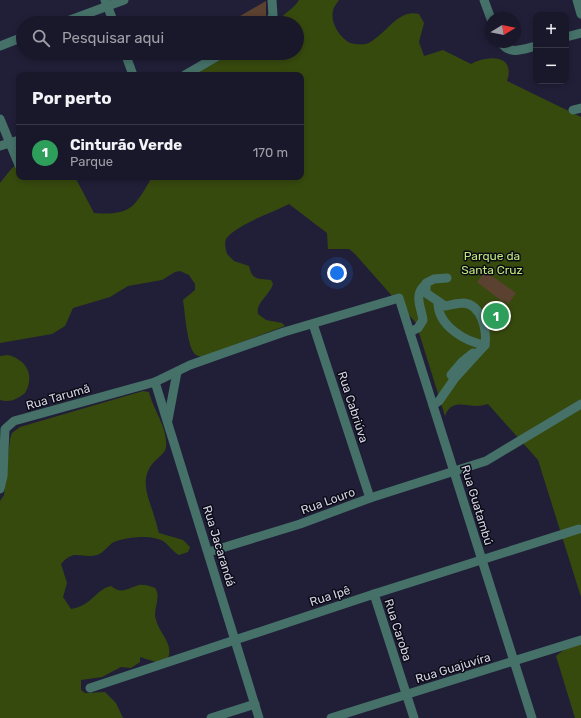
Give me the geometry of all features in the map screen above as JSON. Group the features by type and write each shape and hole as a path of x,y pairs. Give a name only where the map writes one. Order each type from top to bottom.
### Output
{"street":[{"path":"77,16 106,3 124,0"},
{"path":"271,16 272,0"},
{"path":"484,0 488,12"},
{"path":"576,0 581,14"},
{"path":"106,3 111,16"},
{"path":"569,36 581,33"},
{"path":"0,46 16,40"},
{"path":"506,48 511,51 533,47"},
{"path":"128,60 132,72"},
{"path":"190,72 211,60"},
{"path":"0,119 16,158"},
{"path":"0,146 16,141"},
{"path":"410,332 418,328 423,320 418,296 422,287 434,279 447,278"},
{"path":"426,283 426,293 438,303 445,306 464,303 471,305 476,309 485,331 484,347"},
{"name":"Rua Guatambú","path":"398,298 532,718"},
{"name":"Rua Tarumã","path":"0,489 3,476 5,429 8,425 155,382 190,365 313,324 398,298"},
{"path":"438,303 439,312 444,322 452,330 475,344 484,347"},
{"name":"Rua Cabriúva","path":"313,324 370,498"},
{"path":"433,405 443,397 446,385 458,366 468,357 484,347"},
{"path":"168,421 177,372"},
{"name":"Rua Jacarandá","path":"155,382 209,552 259,718"},
{"name":"Rua Louro","path":"209,552 300,524 370,498 454,472 500,454 581,404"},
{"name":"Rua Ipê","path":"90,688 374,594 579,529"},
{"name":"Rua Caroba","path":"374,594 414,718"},
{"name":"Rua Guajuvíra","path":"331,718 581,640"},
{"path":"211,718 255,704"}],"green space":[{"name":"Parque da Santa Cruz","path":"299,0 339,0 333,10 332,16 334,25 339,34 346,41 356,44 366,44 373,40 404,15 411,13 419,14 424,23 419,42 424,56 443,50 471,64 485,59 499,59 504,61 508,66 509,72 507,81 581,117 581,597 538,460 488,404 477,406 457,405 450,408 445,416 416,323 355,254 349,249 328,249 327,233 289,204 246,224 231,234 226,239 225,243 227,254 234,261 249,266 252,274 257,278 271,280 273,284 259,306 258,314 266,320 282,323 285,326 202,357 197,355 194,353 190,343 183,300 195,290 195,284 189,275 180,271 175,272 162,280 128,286 110,297 73,308 65,326 52,334 0,343 0,183 16,165 16,180 77,180 94,213 107,214 125,211 131,207 141,195 150,180 304,180 304,72 198,72 221,60 304,60 304,16 282,16 294,7"},
{"path":"8,355 15,357 20,361 24,365 29,375 28,387 25,393 10,401 0,400 0,356"},
{"path":"143,391 149,392 163,426 166,440 166,447 163,454 153,463 146,477 146,491 148,498 159,533 183,540 190,547 188,552 179,555 163,541 152,538 138,537 114,542 97,555 70,556 61,564 67,583 63,597 71,609 84,605 101,590 111,586 118,590 125,590 141,585 147,585 155,588 158,596 155,616 158,625 168,643 168,658 159,663 140,657 140,662 131,668 121,667 102,677 81,680 81,690 85,693 105,692 116,703 123,718 0,718 0,501 4,495 10,439 12,433 20,427"},
{"path":"581,636 581,718 575,718 556,656"}],"building":[{"path":"266,1 266,16 240,16"},
{"path":"485,271 516,293 508,304 504,300 503,302 477,282"}],"place":[{"name":"Cinturão Verde","path":"496,316"}]}
